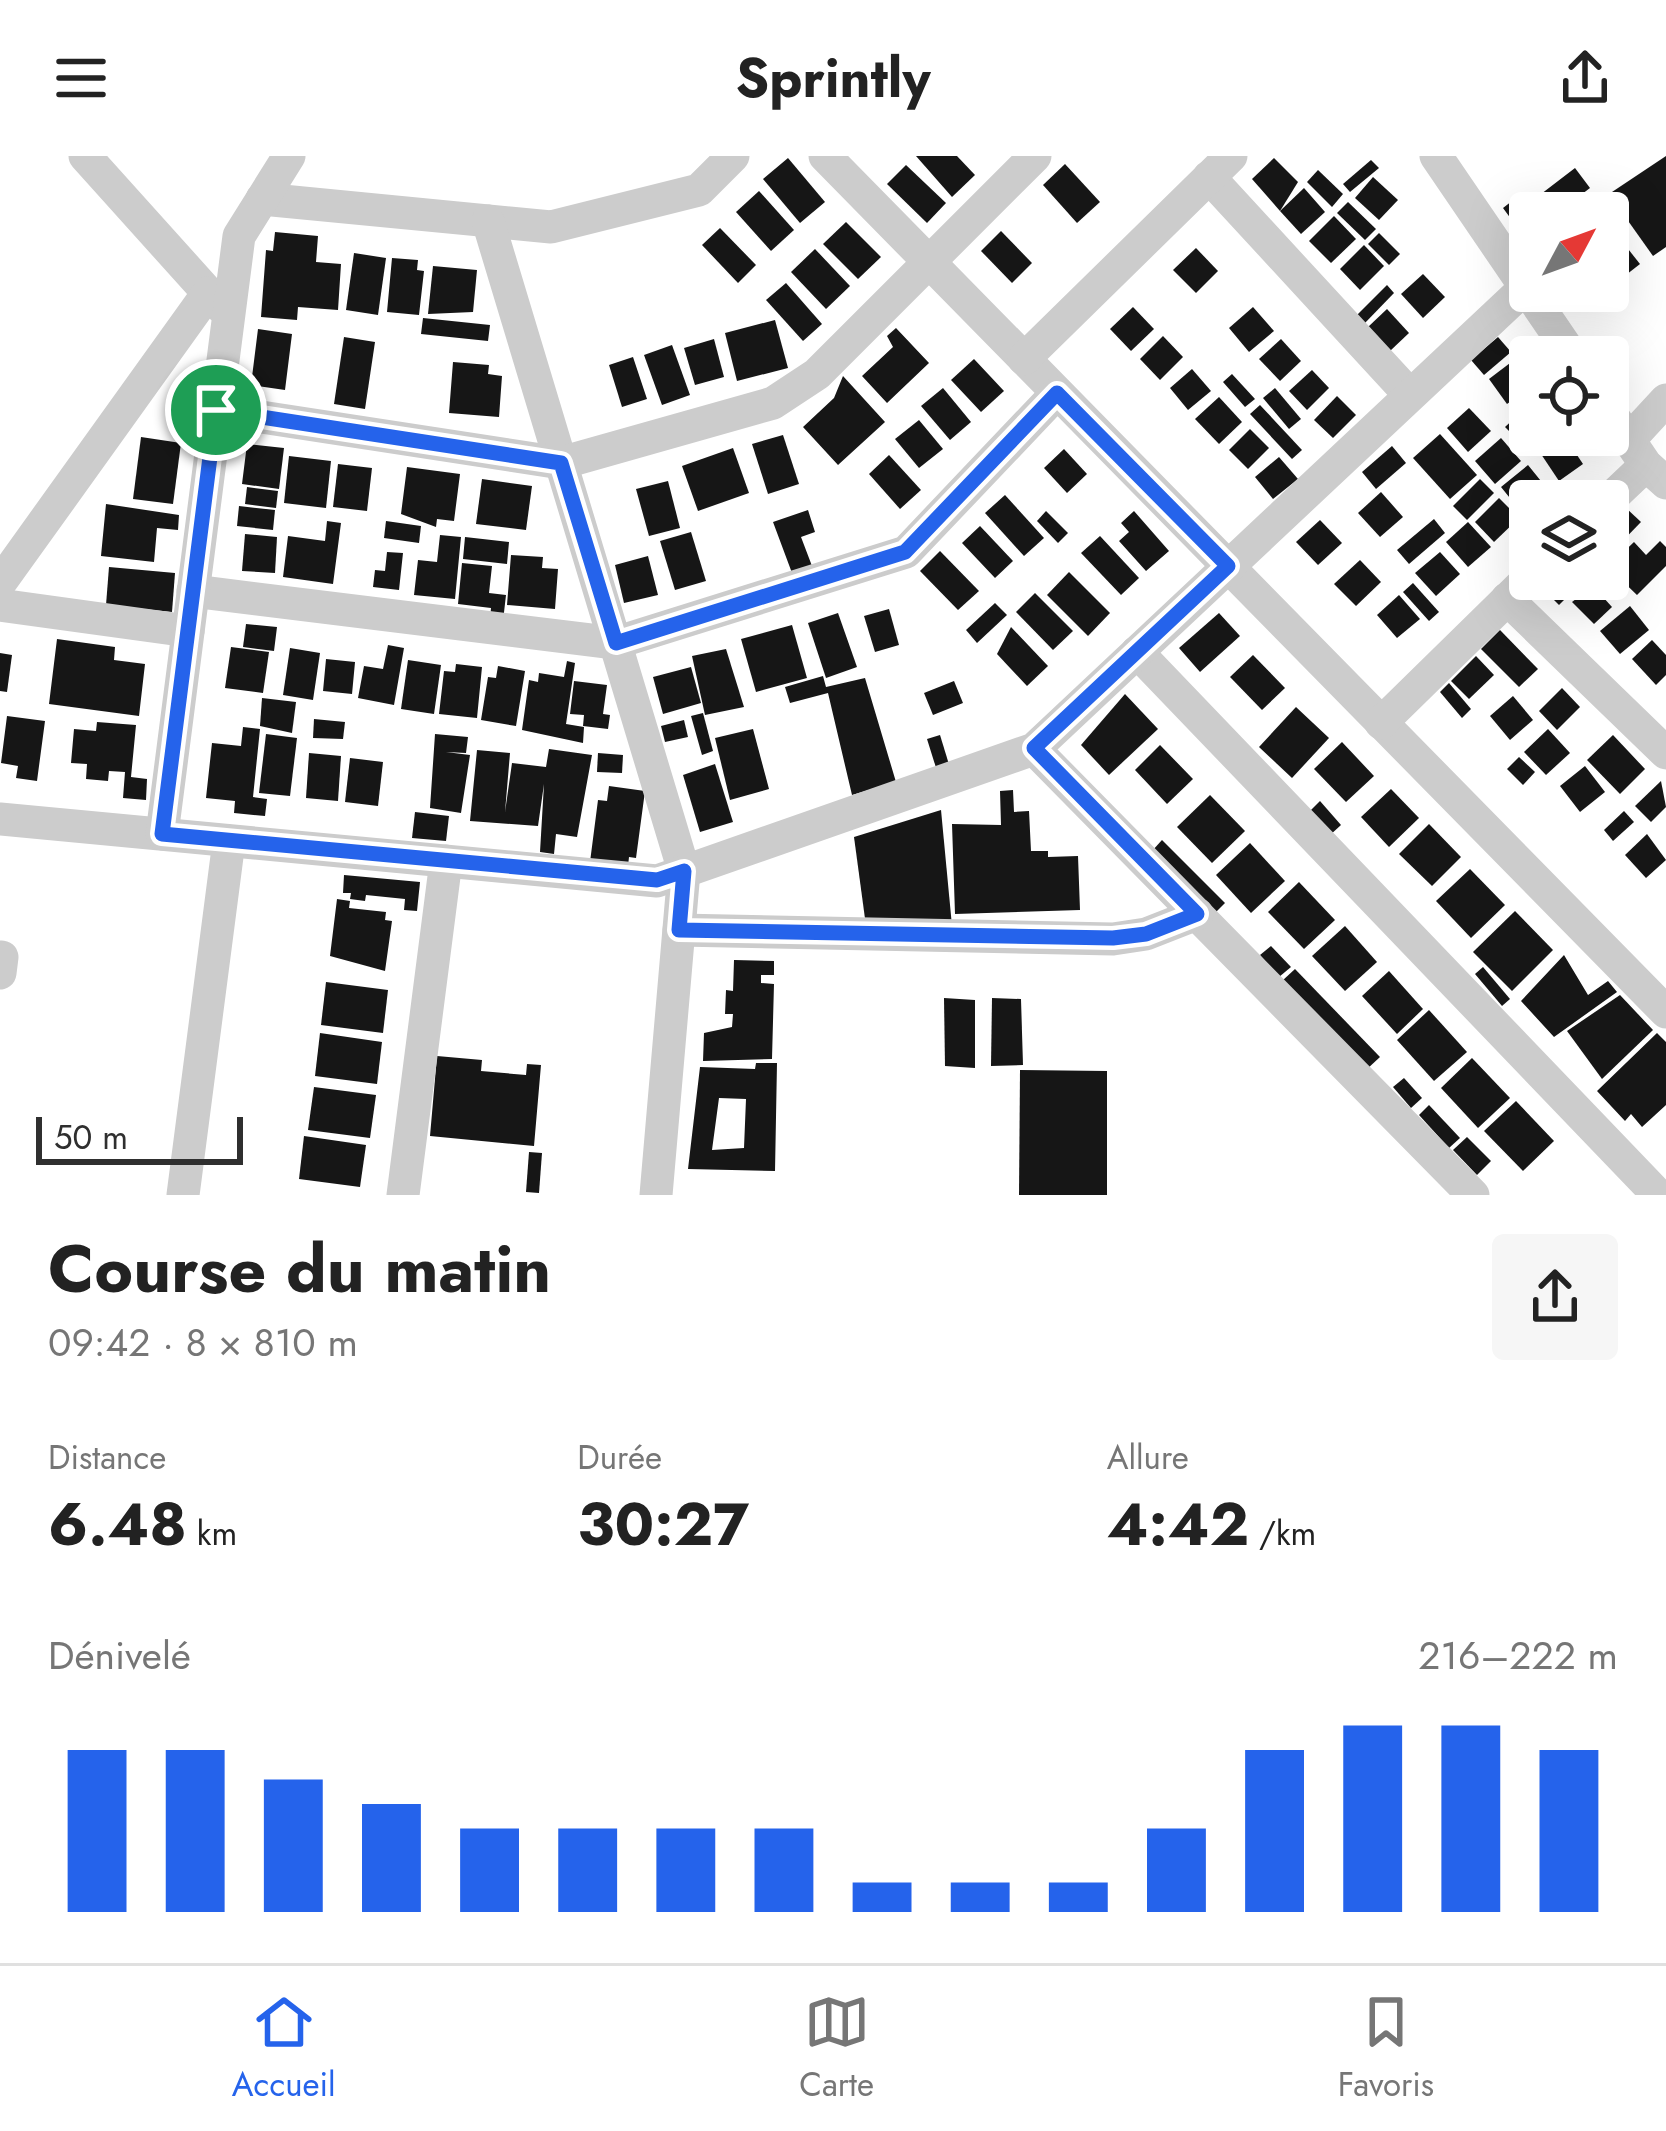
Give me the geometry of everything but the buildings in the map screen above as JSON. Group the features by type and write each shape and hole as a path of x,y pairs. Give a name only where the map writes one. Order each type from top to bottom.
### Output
{"street":[{"path":"85,156 218,304"},
{"path":"162,834 216,410 218,304 239,236 289,156"},
{"path":"262,199 550,227 699,190 733,156"},
{"path":"824,156 1666,1012"},
{"path":"216,410 561,463 773,403 817,374 1035,156"},
{"path":"1436,156 1509,262"},
{"path":"1024,359 1220,166 1409,394"},
{"path":"488,221 684,871 656,1195"},
{"path":"0,819 657,880 684,871 1034,748 1509,303"},
{"path":"0,583 218,304"},
{"path":"193,591 616,643 905,552 1057,393"},
{"path":"1647,463 1666,400"},
{"path":"1629,438 1647,463"},
{"path":"1381,723 1509,598"},
{"path":"1530,600 1666,753"},
{"path":"0,605 188,631"},
{"path":"1137,652 1650,1193"},
{"path":"1034,748 1473,1195"},
{"path":"183,1195 230,841"},
{"path":"403,1195 446,861"},
{"path":"679,930 1113,938 1146,934 1197,914"}],"route":[{"path":"1057,393 1228,566 1034,748 1197,914 1146,934 1113,938 679,930 684,871 657,880 162,834 216,410 561,463 616,643 905,552 1057,393"}]}
